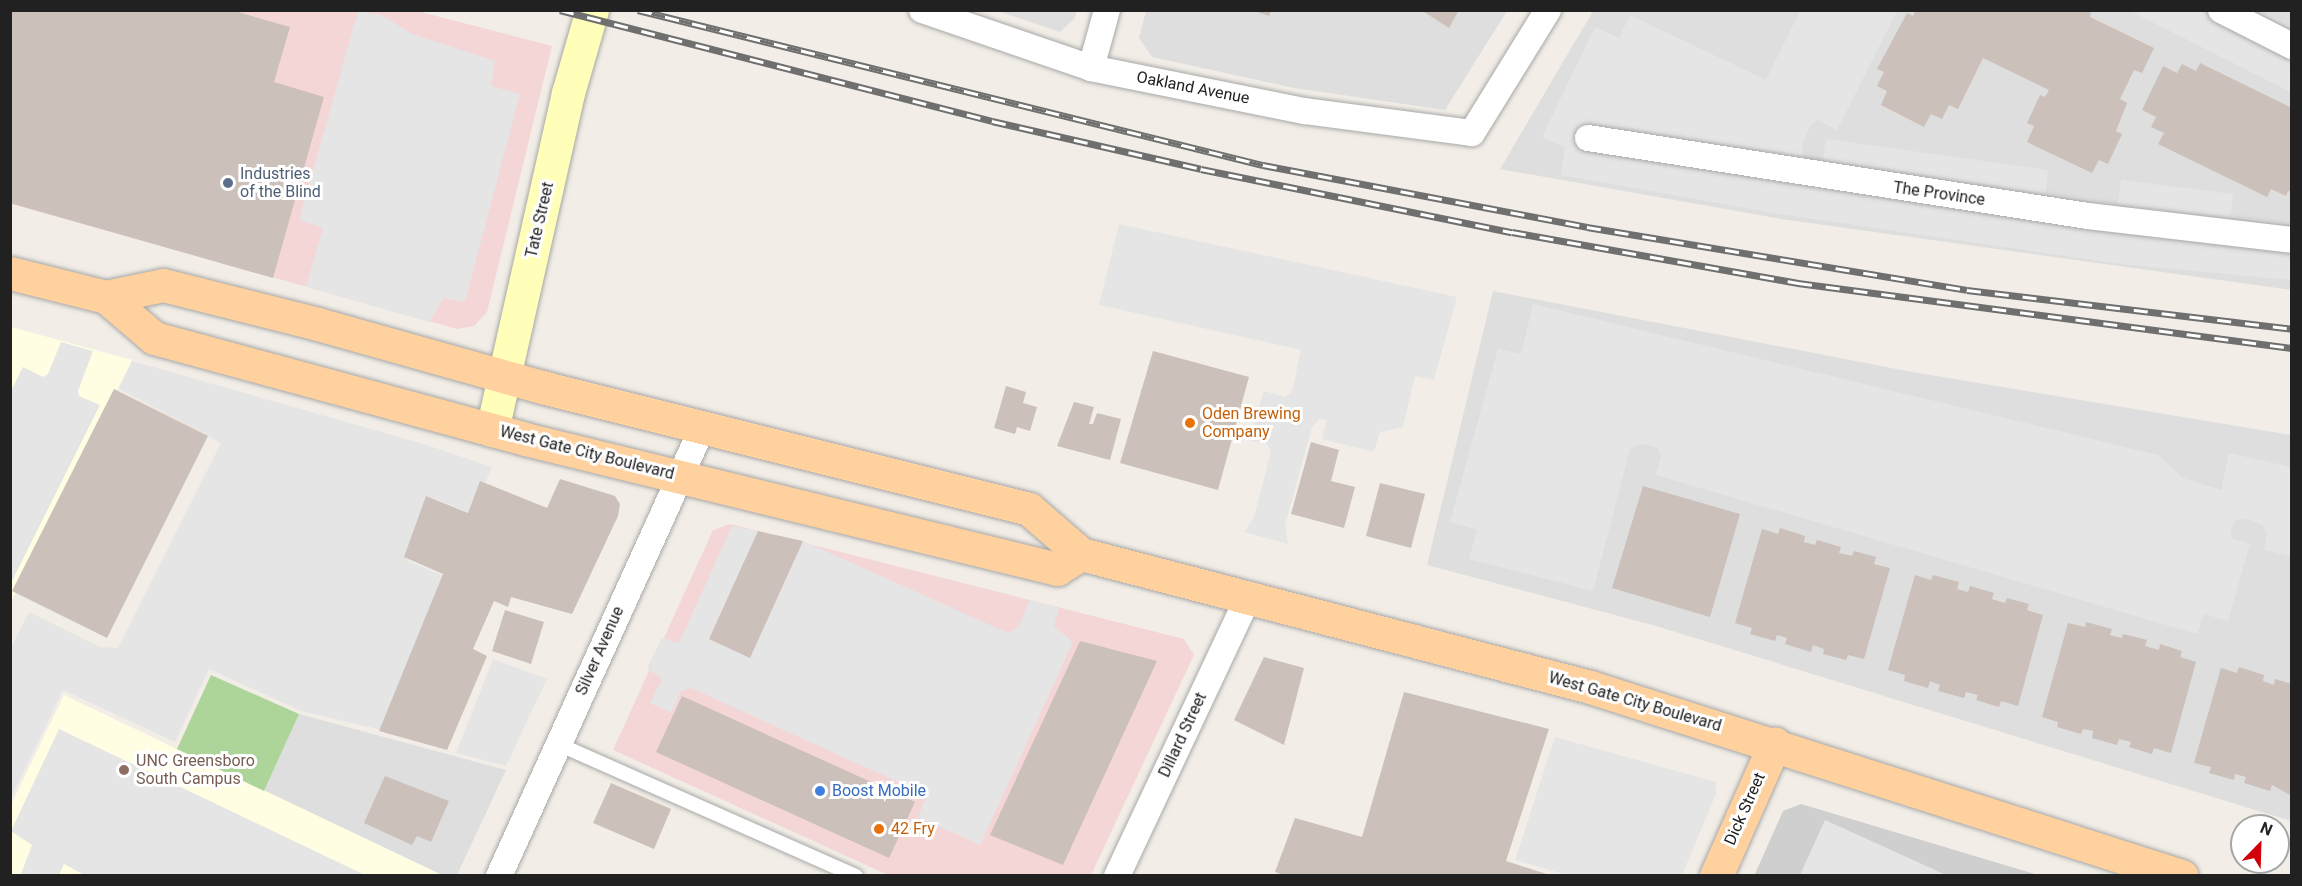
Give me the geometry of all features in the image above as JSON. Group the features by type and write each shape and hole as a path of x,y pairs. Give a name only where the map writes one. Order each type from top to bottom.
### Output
{"main road":[{"name":"West Gate City Boulevard","path":"10,273 106,297 164,285 702,428 1029,508 1081,554 1249,595 1590,687 1775,743 2182,876"},
{"name":"West Gate City Boulevard","path":"106,297 154,338 492,430 1058,569 1081,554"},
{"name":"Dick Street","path":"1716,876 1775,743"}],"street":[{"name":"Tate Street","path":"492,430 506,377 568,93 592,10"},
{"name":"Oakland Avenue","path":"922,10 1091,68 1305,111 1472,133 1548,10"},
{"path":"1091,68 1107,10"},
{"path":"2221,10 2292,46"},
{"name":"The Province","path":"1588,138 2088,216 2292,240"},
{"name":"Silver Avenue","path":"499,876 702,428"},
{"name":"Dillard Street","path":"1117,876 1249,595"}],"lane":[{"path":"558,744 856,876"}],"shaded area":[{"path":"10,11 417,11 552,46 487,312 474,326 457,329 11,204"},
{"path":"358,11 381,15 412,34 495,61 491,86 520,94 465,302 444,298 429,322 306,287 323,228 299,220"},
{"path":"998,11 1077,11 1074,19 1060,32"},
{"path":"1146,11 1507,11 1445,110 1294,88 1152,57 1139,38"},
{"path":"1593,11 2291,11 2291,290 1781,219 1500,169"},
{"path":"1800,11 1897,11 1837,130 1818,120 1812,123 1802,144 1803,156 1811,162 1823,159 1826,139 2048,170 2046,193 2118,204 2121,180 2233,194 2231,216 2291,224 2291,280 2120,264 1773,213 1561,175 1565,147 1542,137 1595,27 1619,38 1630,15 1766,80"},
{"path":"2130,11 2260,11 2291,26 2291,92"},
{"path":"1119,224 1457,297 1434,380 1415,376 1403,427 1380,432 1374,452 1322,439 1327,420 1319,419 1312,427 1285,525 1288,544 1244,532 1254,517 1271,452 1267,444 1249,440 1264,391 1285,397 1292,392 1301,350 1099,305"},
{"path":"1493,291 1912,372 2291,435 2291,821 2290,814 2268,814 1656,626 1427,565"},
{"path":"1533,304 2158,455 2183,478 2221,490 2229,453 2291,467 2291,556 2264,550 2267,534 2262,525 2249,519 2237,520 2231,527 2231,538 2250,544 2228,621 2204,614 2197,634 1656,475 1661,456 1658,448 1642,444 1630,449 1593,591 1469,559 1477,530 1450,522 1498,349 1521,354"},
{"path":"11,327 132,360 11,602"},
{"path":"61,342 93,351 78,391 79,396 100,405 11,583 11,391 23,367 43,377 48,374"},
{"path":"132,361 424,444 492,467 472,514 433,498 408,561 446,577 386,731 301,711 209,669 175,742 63,690 11,798 10,650 29,612 100,647 118,648 221,443 119,389"},
{"path":"730,524 1184,639 1194,655 1091,875 888,875 613,750 713,530"},
{"path":"732,526 758,531 709,639 750,658 803,541 1008,633 1019,626 1029,600 1059,608 1054,626 1073,642 980,845 918,817 927,795 691,688 681,691 671,713 650,703 662,679 647,668 662,638 679,643"},
{"path":"493,659 547,679 506,766 456,753"},
{"name":"UNC Greensboro South Campus","path":"64,695 442,875 11,875 10,807"},
{"path":"299,714 506,770 457,875 442,875 264,791"},
{"name":"UNC Greensboro South Campus","path":"59,729 365,875 86,876 64,864 59,875 21,874 32,845 11,831"},
{"path":"1555,737 1716,782 1716,794 1682,875 1567,875 1515,860"},
{"path":"1801,804 2038,875 1754,876 1783,811"},
{"path":"1825,820 1946,875 1800,875"}],"green space":[{"path":"211,675 299,714 264,791 177,749"}],"building":[{"path":"10,10 231,10 290,27 274,82 324,97 273,278 10,203"},
{"path":"1251,10 1271,10 1269,16"},
{"path":"1421,10 1459,10 1449,28"},
{"path":"1916,10 2091,10 2090,17 2154,48 2142,73 2134,70 2120,99 2127,103 2116,131 2122,134 2108,164 2099,160 2092,173 2027,142 2034,126 2027,123 2040,95 2045,97 2049,90 1983,58 1958,109 1949,105 1942,119 1931,114 1924,127 1881,105 1887,91 1877,86 1884,72 1877,69 1907,13 1913,16"},
{"path":"2200,63 2292,108 2292,192 2288,191 2286,196 2271,189 2267,197 2158,144 2164,133 2151,127 2156,117 2142,110 2163,66 2177,73 2182,64 2196,71"},
{"path":"1153,351 1249,377 1218,490 1120,463"},
{"path":"1006,386 1026,392 1023,403 1037,407 1030,431 1017,427 1015,434 994,428"},
{"path":"114,389 208,436 107,638 12,591"},
{"path":"1074,402 1094,407 1089,424 1093,424 1097,413 1121,419 1110,460 1057,446"},
{"path":"1311,442 1339,450 1331,481 1355,487 1344,528 1291,514"},
{"path":"560,479 615,496 620,504 618,516 572,614 511,597 508,607 494,601 473,649 487,656 447,750 379,731 443,574 404,557 426,496 468,513 480,481 547,508"},
{"path":"1380,483 1425,494 1411,548 1366,536"},
{"path":"1643,486 1740,514 1710,617 1612,588"},
{"path":"1780,528 1805,536 1804,542 1815,545 1817,540 1841,547 1839,553 1852,556 1854,551 1876,557 1874,564 1890,568 1864,659 1848,655 1846,660 1823,654 1824,649 1813,645 1811,652 1785,644 1787,638 1777,635 1775,641 1750,634 1752,628 1735,623 1762,529 1778,534"},
{"path":"758,531 803,541 750,658 709,639"},
{"path":"1915,575 1931,580 1933,575 1959,582 1957,589 1968,592 1970,586 1994,593 1992,599 2005,603 2007,598 2029,604 2027,610 2043,615 2018,706 2001,701 1999,707 1976,700 1978,695 1966,692 1964,698 1938,691 1940,685 1930,681 1928,688 1904,681 1905,675 1888,670"},
{"path":"505,610 544,622 531,664 492,651"},
{"path":"2086,622 2112,629 2110,635 2122,638 2123,634 2147,640 2145,646 2159,650 2160,644 2182,651 2180,657 2196,662 2171,753 2154,748 2152,754 2129,747 2131,742 2119,739 2117,745 2092,738 2093,731 2083,729 2081,734 2057,727 2058,722 2042,717 2068,623 2085,627"},
{"path":"1080,641 1157,661 1063,865 990,835"},
{"path":"1264,657 1304,668 1284,745 1234,720"},
{"path":"2239,667 2264,675 2263,681 2274,685 2275,679 2292,684 2292,796 2272,785 2270,791 2244,783 2246,777 2235,774 2234,780 2209,773 2211,767 2194,763 2221,668 2237,673"},
{"path":"1404,692 1549,729 1506,861 1553,876 1286,876 1275,872 1295,818 1362,837"},
{"path":"682,696 915,802 889,858 656,752"},
{"path":"385,776 449,801 431,842 417,836 412,845 364,823"},
{"path":"611,783 671,809 654,849 593,823"}],"railway":[{"path":"560,10 992,121 1201,169 1512,232 1798,283 2292,348"},
{"path":"638,10 1263,165 1587,227 1967,290 2292,329"}],"place":[{"name":"Industries of the Blind","path":"228,183"},
{"name":"Oden Brewing Company","path":"1190,423"},
{"name":"UNC Greensboro South Campus","path":"124,770"},
{"name":"Boost Mobile","path":"820,791"},
{"name":"42 Fry","path":"879,829"}]}
